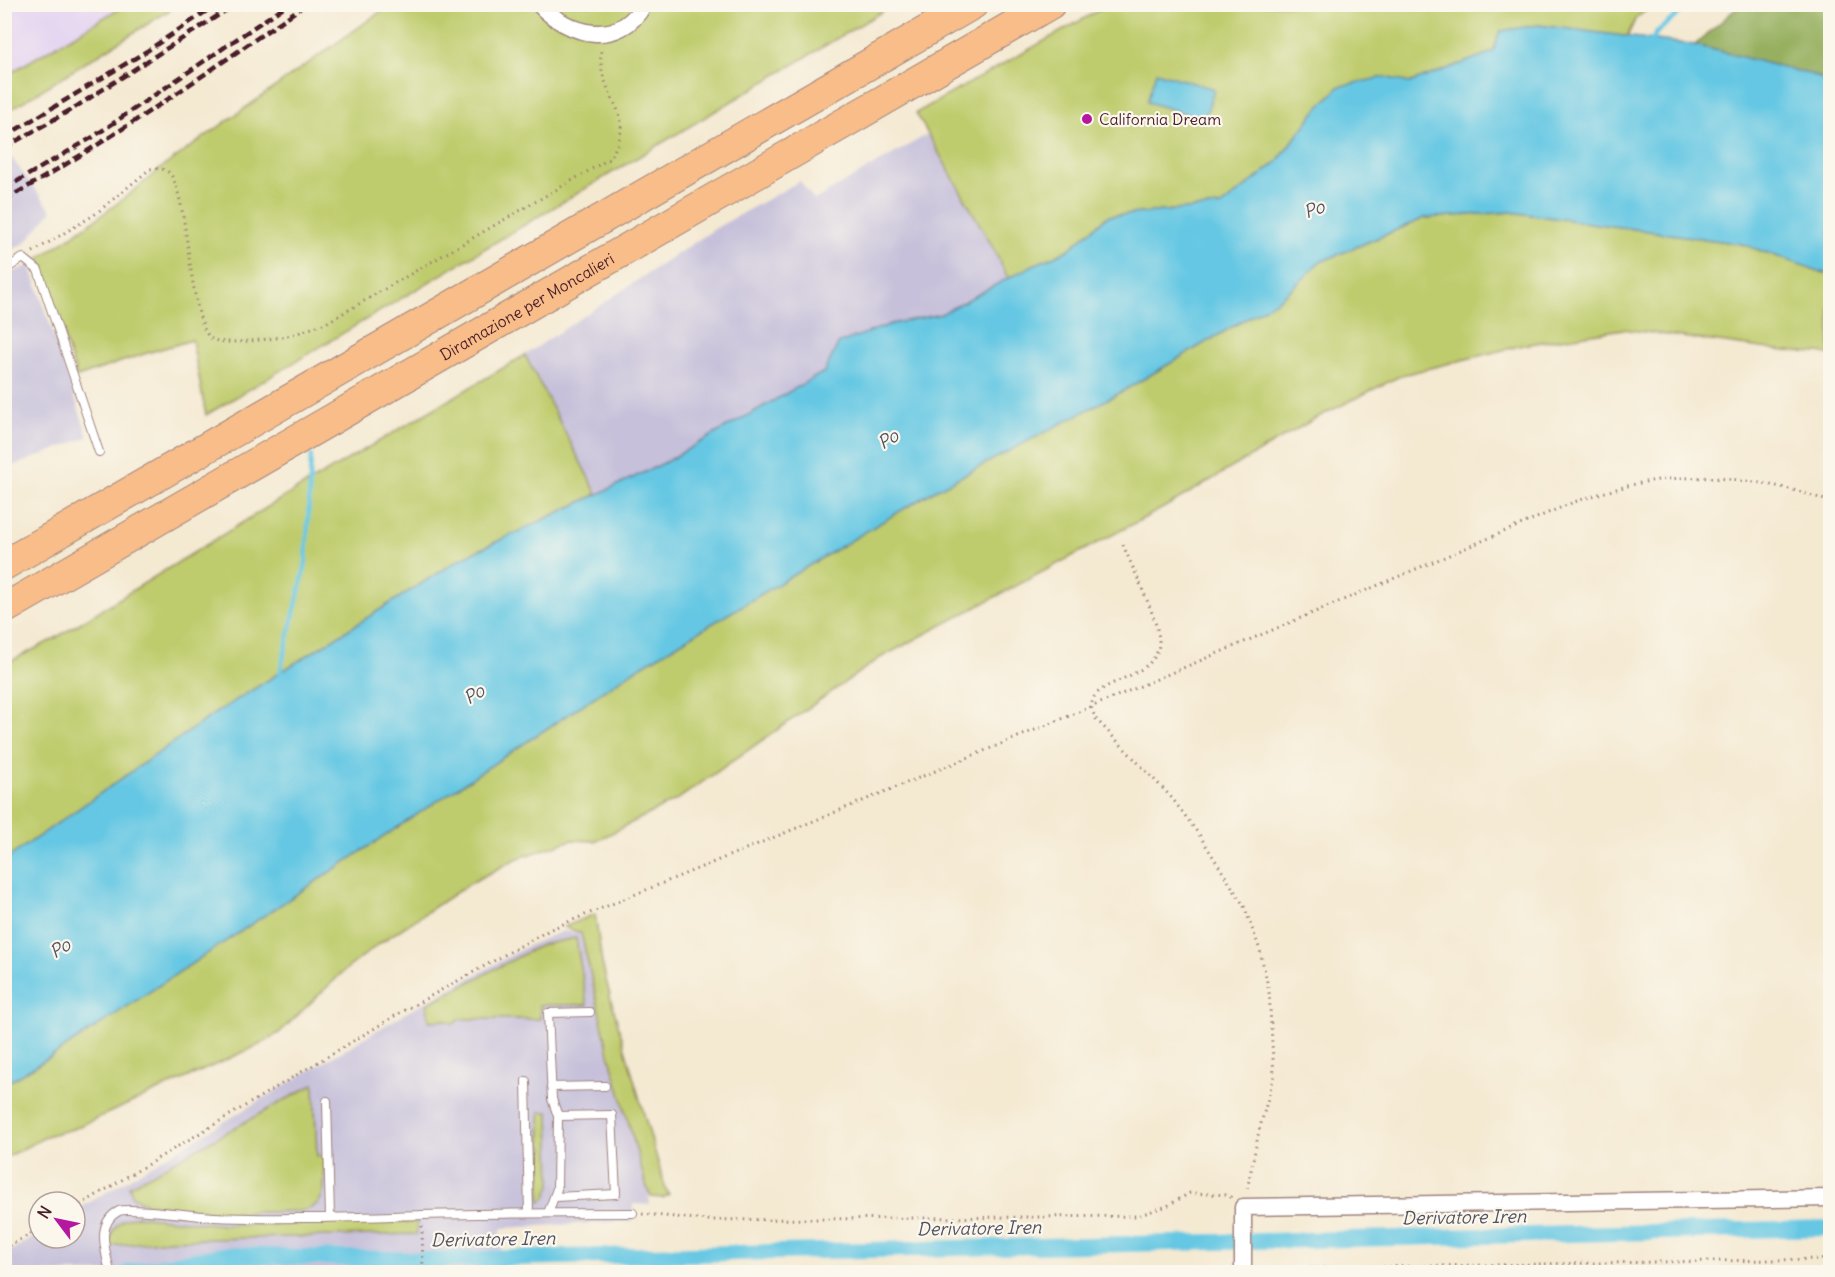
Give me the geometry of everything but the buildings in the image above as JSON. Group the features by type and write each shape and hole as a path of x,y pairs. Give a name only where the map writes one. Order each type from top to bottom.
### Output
{"highway":[{"path":"4,565 973,4"},
{"name":"Diramazione per Moncalieri","path":"4,609 1050,4"}],"street":[{"path":"539,4 565,26 588,33 615,31 630,23 644,4"},
{"path":"1243,1272 1243,1207 1830,1198"}],"lane":[{"path":"4,270 23,258 38,270 99,452"},
{"path":"548,1213 557,1190 558,1116 552,1099 548,1013 590,1012"},
{"path":"526,1082 530,1213"},
{"path":"551,1087 605,1086"},
{"path":"327,1101 330,1217"},
{"path":"555,1197 616,1194 612,1115 558,1116"},
{"path":"110,1272 103,1230 106,1220 120,1210 274,1219 530,1213 633,1214"}],"path":[{"path":"23,258 94,215 150,169 161,168 170,174 175,184 187,231 191,273 204,333 213,340 228,342 287,336 326,323 609,159 618,146 621,114 601,69 601,33"},
{"path":"87,1201 400,1013 550,929 1091,707 1574,502 1645,482 1667,479 1737,479 1815,495 1830,502"},
{"path":"633,1214 708,1220 1137,1216 1167,1206 1190,1193 1228,1196 1243,1207 1259,1131 1274,1076 1269,991 1260,950 1244,906 1200,836 1172,798 1096,719 1091,707 1092,699 1099,691 1148,665 1156,656 1159,641 1155,622 1123,545"},
{"path":"422,1225 423,1272"},
{"path":"4,1249 27,1236"},
{"path":"1250,1272 1255,1269 1830,1259"}],"shaded area":[{"path":"5,4 125,5 5,76"},
{"path":"928,134 1008,278 941,314 891,324 840,343 824,372 662,464 597,494 525,355 716,228 800,181 814,200"},
{"path":"4,148 52,211 25,243 5,254"},
{"path":"30,265 88,437 6,469 5,275"},
{"path":"563,931 580,933 608,1053 648,1189 650,1205 633,1204 633,1221 502,1228 500,1235 503,1272 5,1272 4,1255 27,1241 27,1250 87,1250 87,1204 406,1013 528,946"}],"green space":[{"path":"125,5 178,5 5,113 5,76"},
{"path":"390,5 893,5 206,415 192,340 77,377 38,259 116,204 161,168"},
{"name":"California Dream","path":"1108,5 1654,5 1636,18 1627,37 1538,25 1493,52 1409,83 1385,77 1318,108 1277,162 1221,206 1108,216 1068,250 1008,278 916,113"},
{"path":"1740,5 1830,5 1830,83 1813,75 1695,45"},
{"path":"1511,212 1742,244 1830,275 1830,354 1784,351 1623,329 1523,345 1402,375 1314,419 1165,507 880,658 678,799 596,841 572,840 516,859 469,884 380,943 344,971 279,1033 259,1045 73,1129 49,1135 5,1158 5,1084 57,1053 638,668 937,489 1123,391 1278,300 1318,263 1425,218"},
{"path":"525,355 597,494 462,558 214,714 5,860 5,664 54,639 279,500"},
{"path":"595,914 602,963 611,1000 669,1194 663,1198 651,1197 646,1185 609,1054 581,933 564,927"},
{"path":"576,938 587,1005 540,1005 540,1019 460,1019 454,1024 445,1020 429,1021 427,1004 541,945"},
{"path":"314,1084 317,1156 324,1156 325,1175 321,1199 316,1205 298,1211 223,1213 144,1203 133,1197 129,1186"},
{"path":"540,1112 549,1112 551,1185 546,1197 540,1202 540,1164 544,1147 541,1145"},
{"path":"137,1216 225,1225 417,1222 417,1234 169,1240 110,1246 112,1234 117,1225 125,1219"}],"water":[{"name":"Po","path":"1538,25 1695,45 1813,75 1830,83 1830,275 1742,244 1511,212 1425,218 1318,263 1278,300 1123,391 937,489 638,668 57,1053 5,1084 5,860 214,714 462,558 662,464 824,372 839,343 891,324 941,314 1031,266 1068,250 1108,216 1221,206 1277,162 1318,108 1340,86 1385,77 1409,83 1493,52 1500,31"},
{"path":"1156,72 1214,89 1205,119 1147,102"}],"waterway":[{"path":"1652,40 1657,32 1690,4"},
{"path":"280,672 306,563 311,456"},
{"name":"Derivatore Iren","path":"129,1272 221,1255 430,1260 1830,1228"}],"railway":[{"path":"4,137 147,51 217,4"},
{"path":"4,148 74,108 236,4"},
{"path":"4,189 93,137 288,4"},
{"path":"4,200 120,131 306,4"}],"place":[{"name":"California Dream","path":"1087,119"}]}
